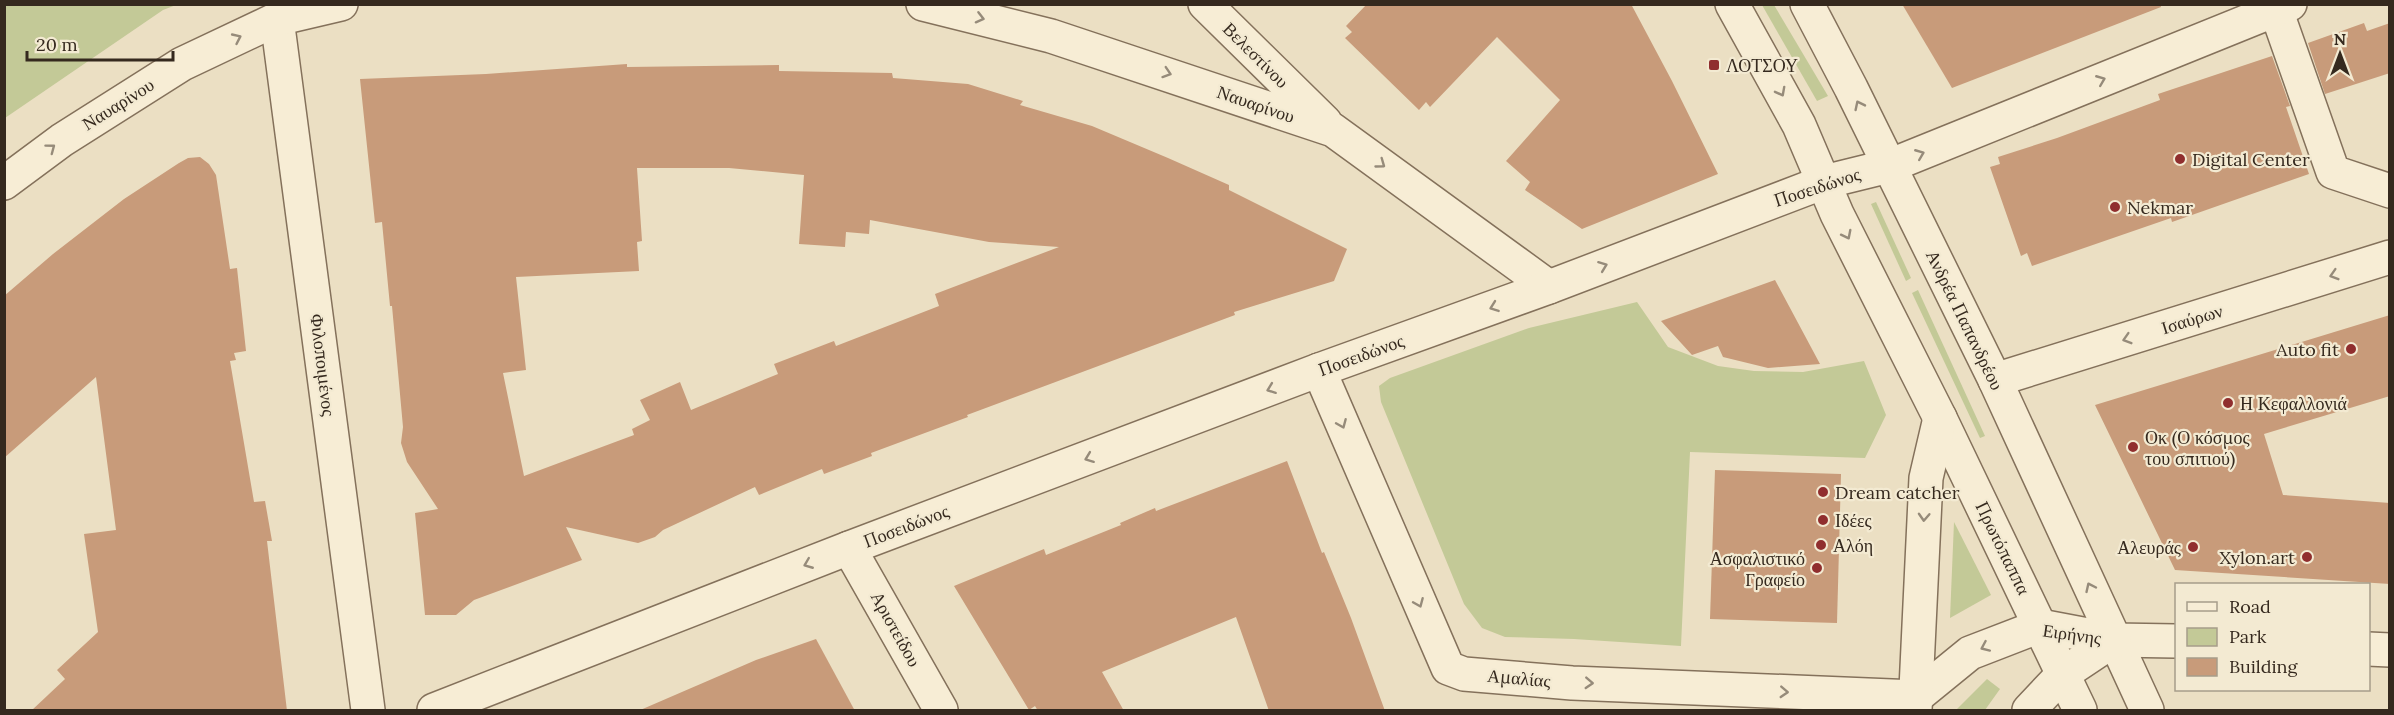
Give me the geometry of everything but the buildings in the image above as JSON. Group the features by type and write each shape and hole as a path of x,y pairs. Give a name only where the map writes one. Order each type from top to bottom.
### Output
{"street":[{"name":"Ναυαρίνου","path":"4,183 62,140 182,64 277,19 341,4"},
{"name":"Ναυαρίνου","path":"923,4 1051,36 1333,130 1548,287"},
{"name":"Βελεστίνου","path":"1205,4 1333,130"},
{"path":"1732,4 1799,125 1837,214 1940,418 1926,478 1916,704"},
{"name":"Ανδρέα Παπανδρέου","path":"1807,4 1995,380 2114,640"},
{"path":"2283,7 2333,172 2390,191"},
{"name":"Ποσειδώνος","path":"434,711 849,548 1319,370 1548,287 1824,182 1889,166 2283,7"},
{"name":"Φιλοποιμένος","path":"277,19 368,711"},
{"name":"Ισαύρων","path":"1995,380 2390,258"},
{"name":"Αμαλίας","path":"1319,370 1448,668 1464,674 1916,704"},
{"name":"Πρωτόπαππα","path":"1940,418 2080,711"},
{"name":"Αριστείδου","path":"849,548 941,711"},
{"name":"Ειρήνης","path":"1916,704 1970,654 2040,626 2114,640"},
{"path":"2147,711 2114,640 2175,640"},
{"name":"Ειρήνης","path":"2029,711 2063,674 2114,640"},
{"path":"2370,649 2390,650"}],"green space":[{"path":"5,4 176,5 163,10 5,118"},
{"path":"1762,5 1774,5 1828,96 1817,101"},
{"path":"1876,202 1911,278 1906,281 1871,204"},
{"path":"1918,290 1985,436 1980,438 1912,293"},
{"path":"1637,302 1668,347 1718,366 1754,371 1803,372 1864,361 1886,415 1865,458 1690,452 1681,646 1505,637 1482,628 1464,604 1381,402 1379,386 1390,378 1529,328"},
{"path":"1954,522 1991,595 1950,618"},
{"path":"1987,679 2000,689 1985,710 1956,710"}],"place":[{"name":"ΛΟΤΣΟΥ","path":"1714,65"},
{"name":"Digital Center","path":"2180,159"},
{"name":"Nekmar","path":"2115,207"},
{"name":"Auto fit","path":"2351,349"},
{"name":"Η Κεφαλλονιά","path":"2228,403"},
{"name":"Οκ (Ο κόσμος του σπιτιού)","path":"2133,447"},
{"name":"Dream catcher","path":"1823,492"},
{"name":"Ιδέες","path":"1823,520"},
{"name":"Αλόη","path":"1821,545"},
{"name":"Αλευράς","path":"2193,547"},
{"name":"Xylon.art","path":"2307,557"},
{"name":"Ασφαλιστικό Γραφείο","path":"1817,568"}]}
